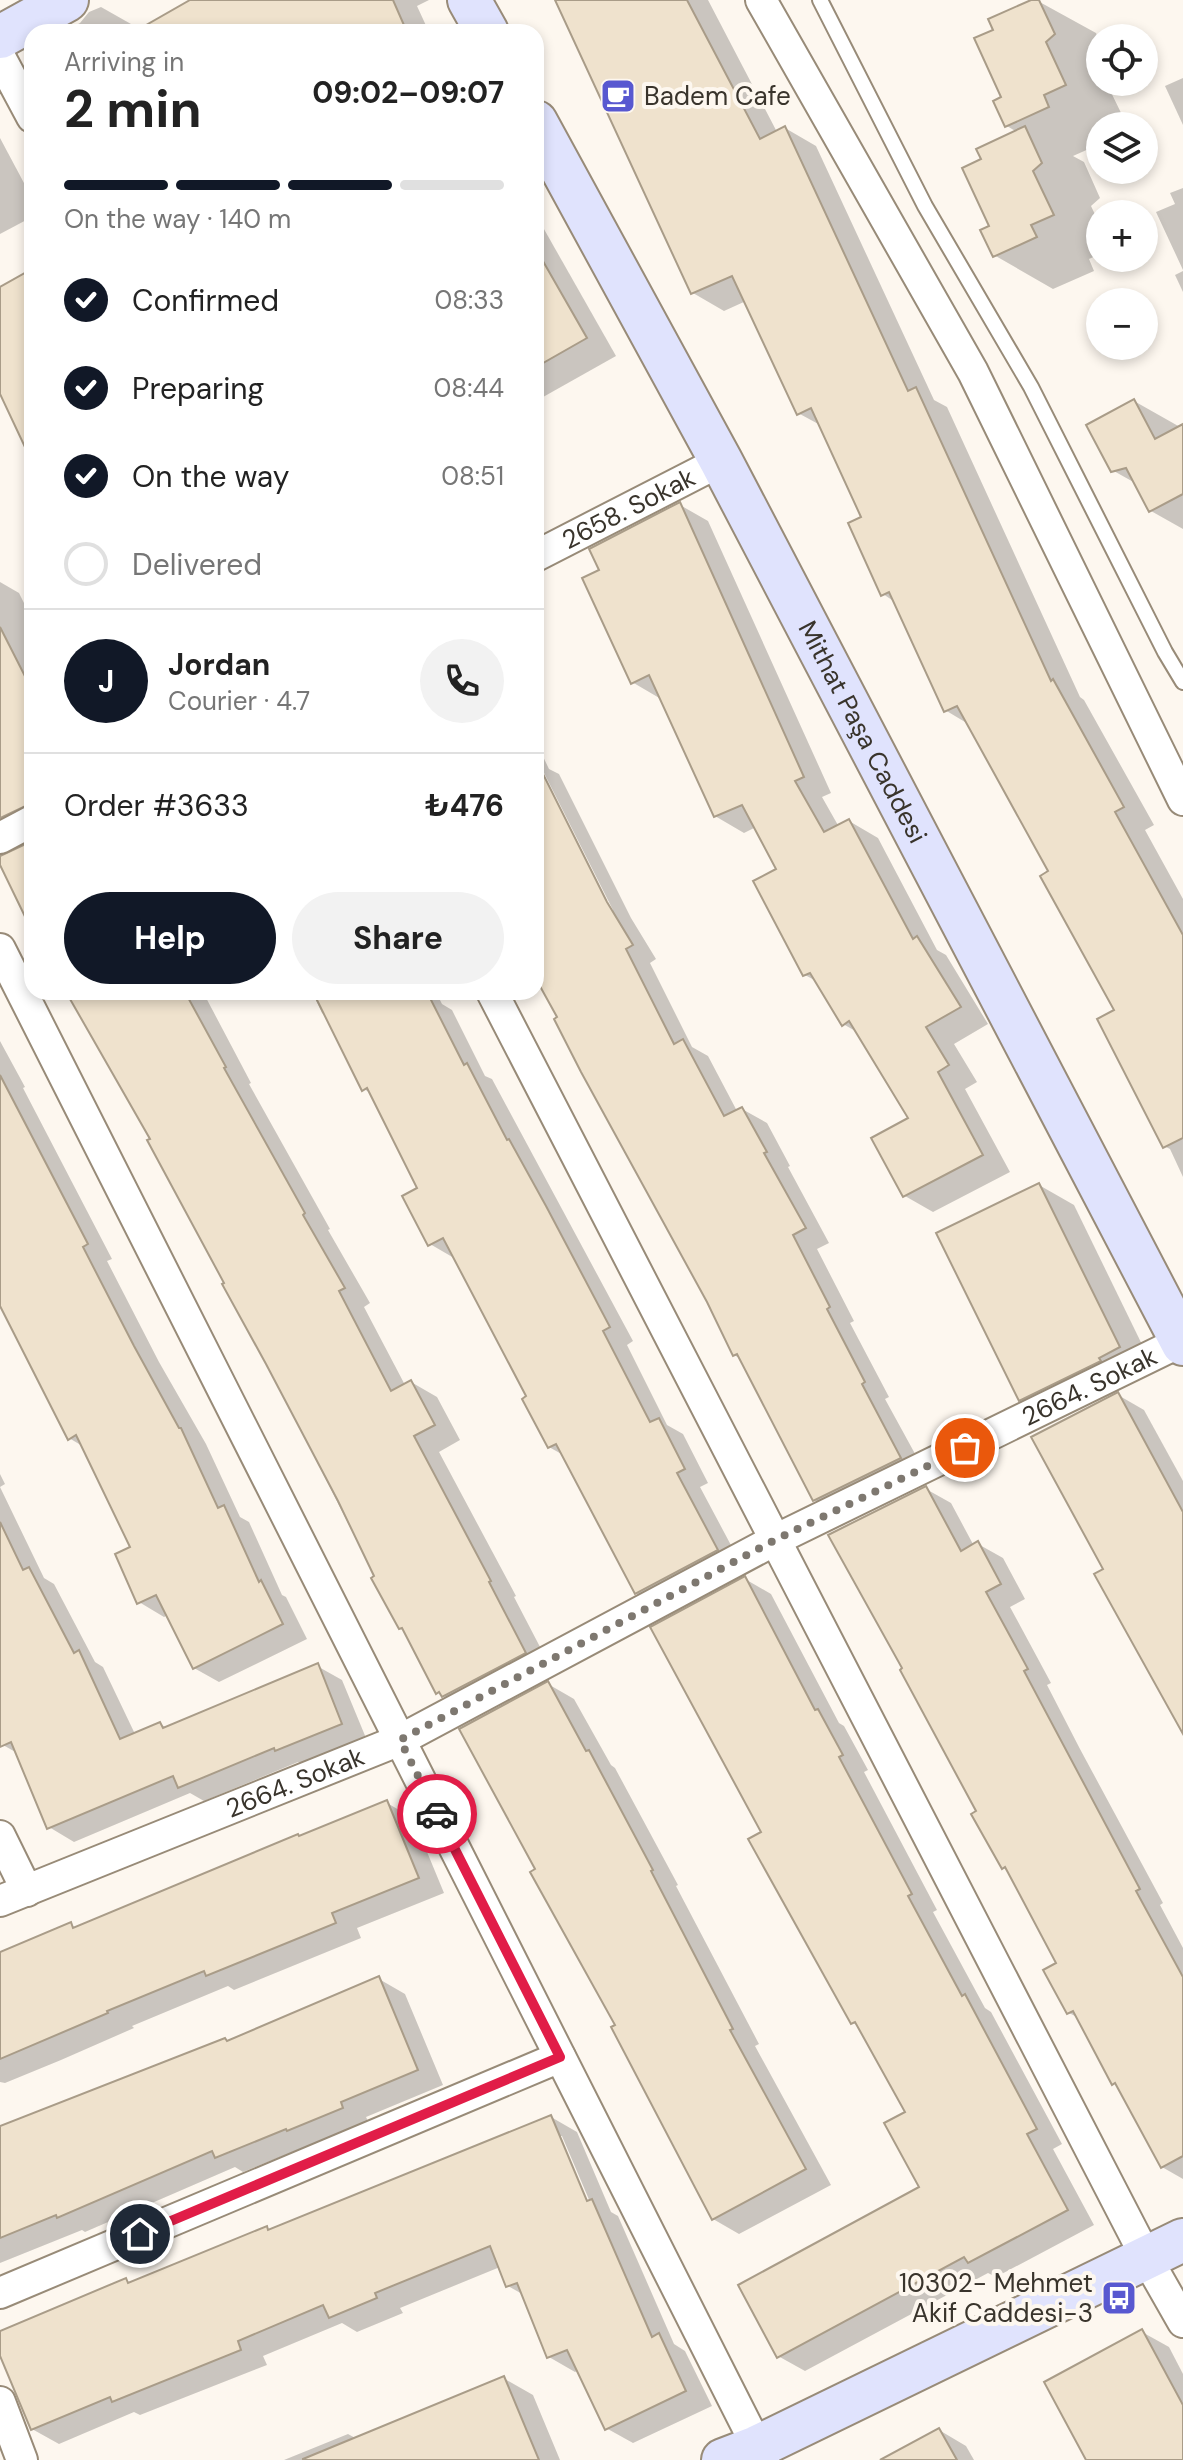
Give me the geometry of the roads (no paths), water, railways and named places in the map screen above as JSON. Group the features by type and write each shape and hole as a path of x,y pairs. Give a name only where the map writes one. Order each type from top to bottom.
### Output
{"street":[{"path":"0,37 67,0"},
{"path":"469,0 482,24"},
{"path":"761,0 973,372 1183,800"},
{"path":"0,57 24,102"},
{"name":"Mithat Paşa Caddesi","path":"544,137 721,461 1182,1343"},
{"name":"2658. Sokak","path":"544,552 721,461"},
{"path":"0,838 24,825"},
{"path":"0,949 24,996"},
{"path":"26,1000 560,2057 748,2456 1165,2250"},
{"path":"496,1000 775,1540 1165,2250 1183,2322"},
{"name":"2664. Sokak","path":"13,1896 400,1740 775,1540 1182,1343"},
{"path":"0,1836 13,1896"},
{"path":"0,2293 560,2057"},
{"path":"0,2402 22,2460"}],"lane":[{"path":"820,0 925,206 1031,387 1183,682"}],"place":[{"name":"Badem Cafe","path":"618,96"},
{"name":"10302- Mehmet Akif Caddesi-3","path":"1119,2298"}]}
